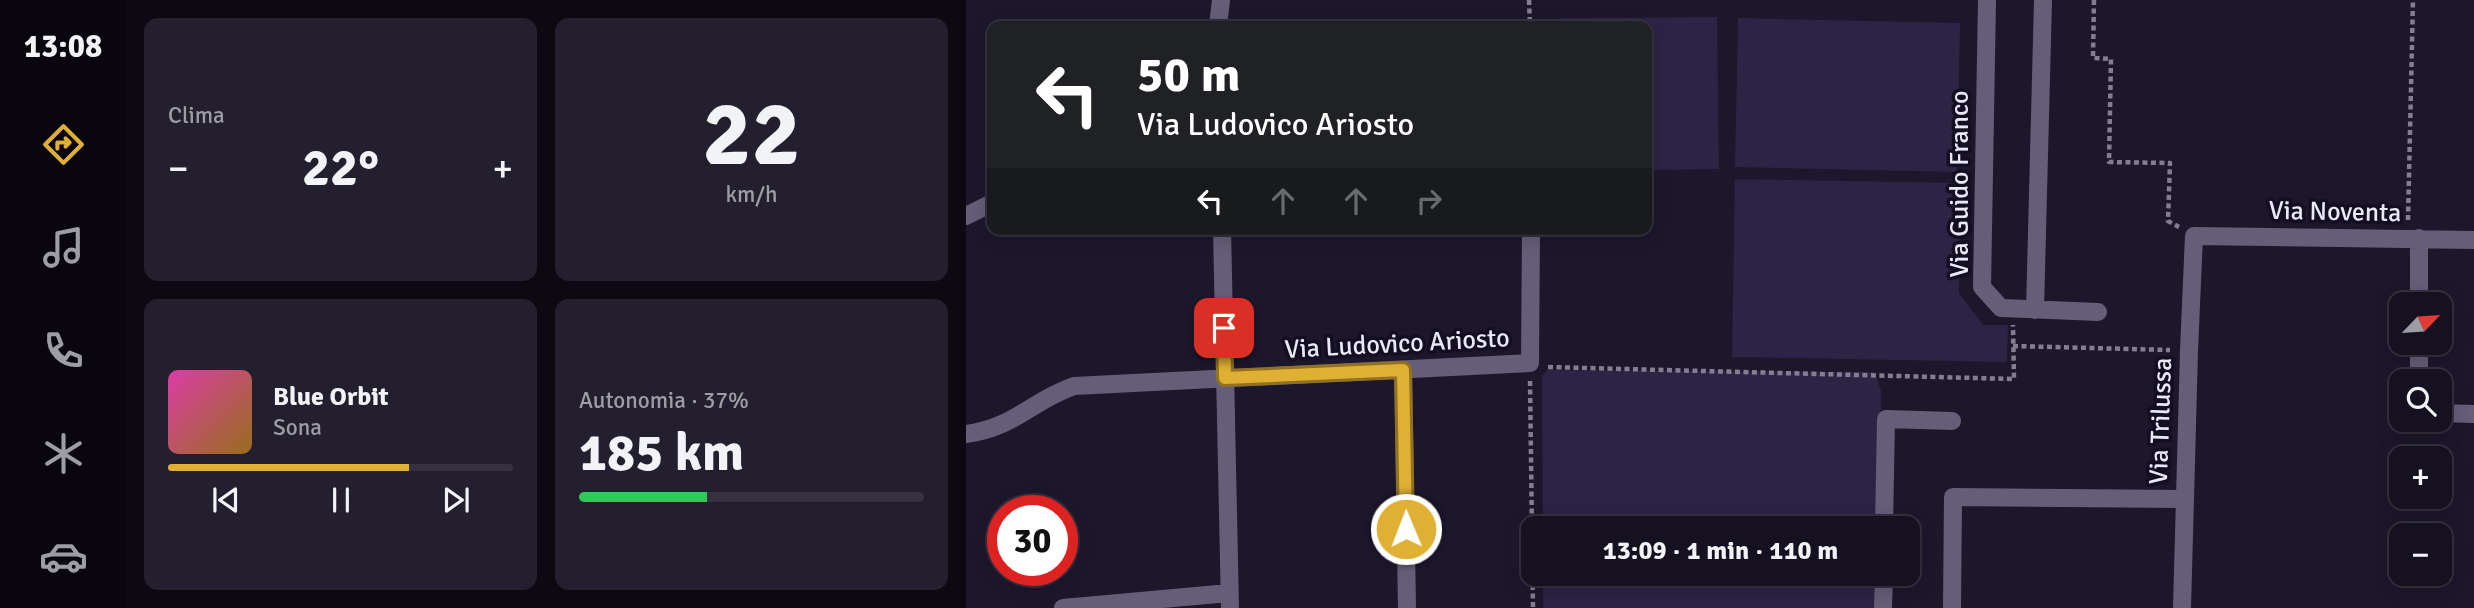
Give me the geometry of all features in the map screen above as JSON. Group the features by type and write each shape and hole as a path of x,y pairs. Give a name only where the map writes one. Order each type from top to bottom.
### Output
{"street":[{"path":"1219,21 1221,0"},
{"name":"Via Guido Franco","path":"1987,0 1982,287 2001,308 2013,309"},
{"path":"2035,310 2043,0"},
{"path":"966,216 987,206"},
{"path":"1063,608 1229,601 1222,235"},
{"path":"1530,363 1531,235"},
{"name":"Via Noventa","path":"2194,236 2474,240"},
{"name":"Via Trilussa","path":"2182,608 2194,236"},
{"path":"2413,238 2418,292"},
{"path":"2013,309 2098,312"},
{"name":"Via Ludovico Ariosto","path":"966,434 997,428 1050,394 1073,386 1530,363"},
{"path":"1403,370 1407,608"},
{"path":"2452,413 2474,414"},
{"path":"1884,516 1886,419 1952,421"},
{"path":"1952,608 1953,497 2184,499"},
{"path":"1883,608 1884,586"}],"path":[{"path":"1529,0 1530,21"},
{"path":"2094,0 2093,58 2111,59 2109,162 2170,163 2168,221 2194,236"},
{"path":"2413,0 2413,238"},
{"path":"1533,608 1530,363 1545,367 2014,379 2013,309"},
{"path":"2013,346 2189,351"}],"shaded area":[{"path":"1717,17 1719,169 1652,170 1652,21 1561,21 1561,18"},
{"path":"1738,18 1960,23 1957,172 1735,167"},
{"path":"1735,179 1960,183 1959,293 1983,325 2008,325 2007,362 1732,357"},
{"path":"1548,370 1875,372 1881,391 1879,516 1543,516 1542,375"},
{"path":"1543,586 1878,586 1877,608 1543,608"}],"route":[{"path":"1224,328 1225,378 1403,370 1406,529"}]}
